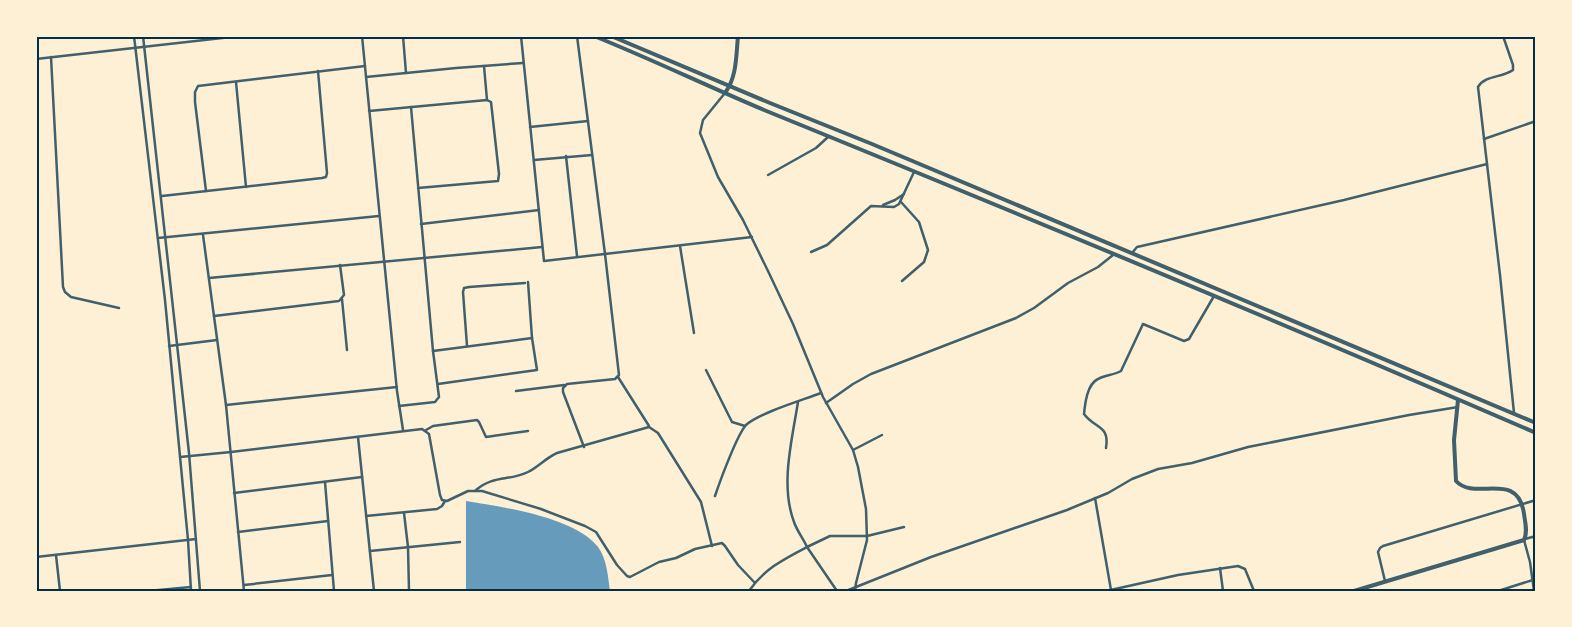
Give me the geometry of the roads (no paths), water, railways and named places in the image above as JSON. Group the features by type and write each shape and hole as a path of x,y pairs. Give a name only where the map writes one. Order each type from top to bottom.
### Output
{"street":[{"path":"134,36 158,238 188,540 191,589 148,591"},
{"path":"143,36 190,456 200,591"},
{"path":"188,36 189,42"},
{"path":"36,59 240,36"},
{"path":"362,36 379,216 403,431"},
{"path":"406,73 403,37 426,36"},
{"path":"521,36 543,258 545,261 752,237"},
{"path":"577,36 605,254 618,377 650,428 658,433 699,498 712,546"},
{"path":"594,36 724,93 1214,296 1536,433"},
{"path":"611,36 1536,423"},
{"path":"738,36 734,76 730,86 703,120 700,133 718,177 752,237 793,324 826,404 853,450 865,499 867,536 855,589"},
{"path":"1503,36 1513,68 1510,72 1484,80 1480,84 1478,92 1514,414"},
{"path":"51,57 64,292 70,297 119,308"},
{"path":"366,77 523,63"},
{"path":"206,191 195,92 198,86 365,66"},
{"path":"484,66 487,100"},
{"path":"162,196 322,178 327,175 318,71"},
{"path":"236,82 246,187"},
{"path":"369,111 490,100 492,104 499,174 498,181 418,188"},
{"path":"399,406 438,400 440,397 433,351 411,107"},
{"path":"530,127 588,121"},
{"path":"1484,139 1536,122"},
{"path":"768,175 816,148 829,136"},
{"path":"534,160 592,154"},
{"path":"566,156 577,256"},
{"path":"1131,262 1137,247 1344,200 1487,164"},
{"path":"811,252 827,245 871,206 894,207 901,202 914,171"},
{"path":"879,206 890,203 906,193"},
{"path":"901,202 919,222 928,250 922,265 902,281"},
{"path":"421,224 538,210"},
{"path":"158,238 204,235 379,216"},
{"path":"204,235 216,340 226,405 244,591"},
{"path":"680,246 694,333"},
{"path":"209,278 384,260 542,247"},
{"path":"826,404 853,384 878,372 1016,318 1034,308 1068,283 1098,267 1113,255"},
{"path":"340,265 347,350"},
{"path":"438,384 537,370 527,283 469,286 464,288 466,346"},
{"path":"1106,448 1108,440 1106,433 1084,414 1092,383 1100,378 1121,371 1144,324 1184,341 1189,339 1214,296"},
{"path":"214,316 339,301 343,298"},
{"path":"433,351 532,338"},
{"path":"169,346 216,340"},
{"path":"706,370 732,422 745,426"},
{"path":"516,390 615,379 618,377"},
{"path":"564,385 563,392 584,447"},
{"path":"226,405 397,387"},
{"path":"715,496 724,471 745,426 770,412 822,393"},
{"path":"1458,400 1454,440 1456,481 1464,487 1498,488 1510,491 1518,496 1522,504 1526,526 1525,540 1534,580 1534,591"},
{"path":"798,402 788,482 794,522 807,547 837,591"},
{"path":"846,591 931,557 1067,510 1152,471 1199,461 1239,449 1458,407"},
{"path":"180,457 403,431 426,430 433,426 477,420 486,437 528,431"},
{"path":"366,516 438,509 445,501 462,493 476,490 489,481 528,472 544,460 557,454 646,427 650,428"},
{"path":"426,430 432,447 440,495 442,500 445,501"},
{"path":"853,450 882,435"},
{"path":"358,437 374,591"},
{"path":"234,493 362,477"},
{"path":"325,482 334,591"},
{"path":"476,490 541,509 591,529 600,537 628,577 659,562 676,558 695,549 724,544 738,565 754,583"},
{"path":"1095,498 1111,590"},
{"path":"1386,581 1378,552 1383,546 1536,500"},
{"path":"404,513 408,547 409,591"},
{"path":"238,532 328,521"},
{"path":"749,591 754,583 776,564 830,536 867,536 904,527"},
{"path":"1354,591 1536,536"},
{"path":"36,557 196,539"},
{"path":"370,551 460,542"},
{"path":"56,555 60,591"},
{"path":"1106,591 1220,568 1241,566 1248,574 1254,591"},
{"path":"1220,568 1223,591"},
{"path":"244,585 332,575"},
{"path":"1498,591 1534,580"}],"water":[{"path":"466,501 518,510 573,528 587,537 601,552 607,568 610,591 466,591"}]}
